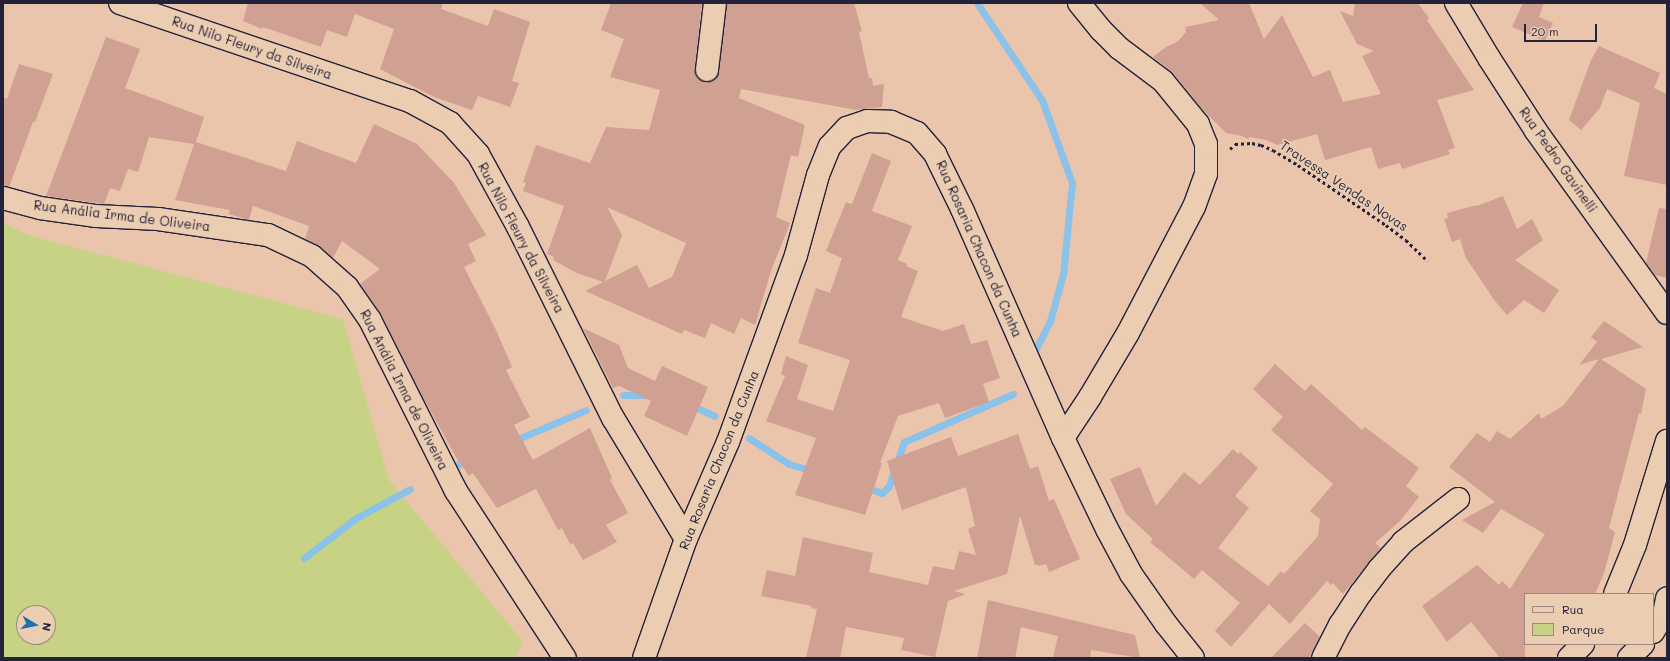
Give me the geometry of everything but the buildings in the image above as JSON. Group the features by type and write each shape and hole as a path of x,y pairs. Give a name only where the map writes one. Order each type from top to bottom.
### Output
{"street":[{"name":"Rua Nilo Fleury da Silveira","path":"120,3 410,102 450,123 482,161 518,227 613,418 686,539"},
{"path":"707,70 715,3"},
{"path":"1063,438 1090,397 1128,333 1194,207 1206,174 1206,144 1198,124 1163,81 1120,48 1101,30 1079,3"},
{"name":"Rua Pedro Gavinelli","path":"1456,3 1489,58 1536,130 1667,313"},
{"name":"Rua Rosaria Chacon da Cunha","path":"644,658 686,539 728,442 796,255 818,175 830,146 847,128 868,121 891,122 917,132 935,154 965,216 1063,438 1130,574 1193,658"},
{"name":"Rua Anália Irma de Oliveira","path":"3,198 40,208 96,216 158,219 268,235 312,256 347,288 370,320 456,491 565,658"},
{"path":"1615,593 1635,544 1667,441"},
{"path":"1323,658 1340,625 1361,592 1379,569 1403,542 1458,498"},
{"path":"1654,632 1664,614 1667,598"},
{"path":"1654,634 1667,634"},
{"path":"1569,658 1582,645"},
{"path":"1629,658 1642,645"}],"path":[{"name":"Travessa Vendas Novas","path":"1206,174 1235,144 1252,143 1261,145 1298,165 1386,225 1406,240 1428,261"}],"green space":[{"path":"3,223 28,235 343,319 389,480 523,642 515,658 3,658"}],"waterway":[{"path":"977,3 1042,100 1072,183 1063,274 1050,321 1035,350"},
{"path":"864,487 882,493 889,486 904,442 1013,394"},
{"path":"623,395 646,395"},
{"path":"691,405 715,416"},
{"path":"513,441 586,410"},
{"path":"749,438 789,464 813,471"},
{"path":"447,469 469,460"},
{"path":"304,558 356,518 410,489"}]}
